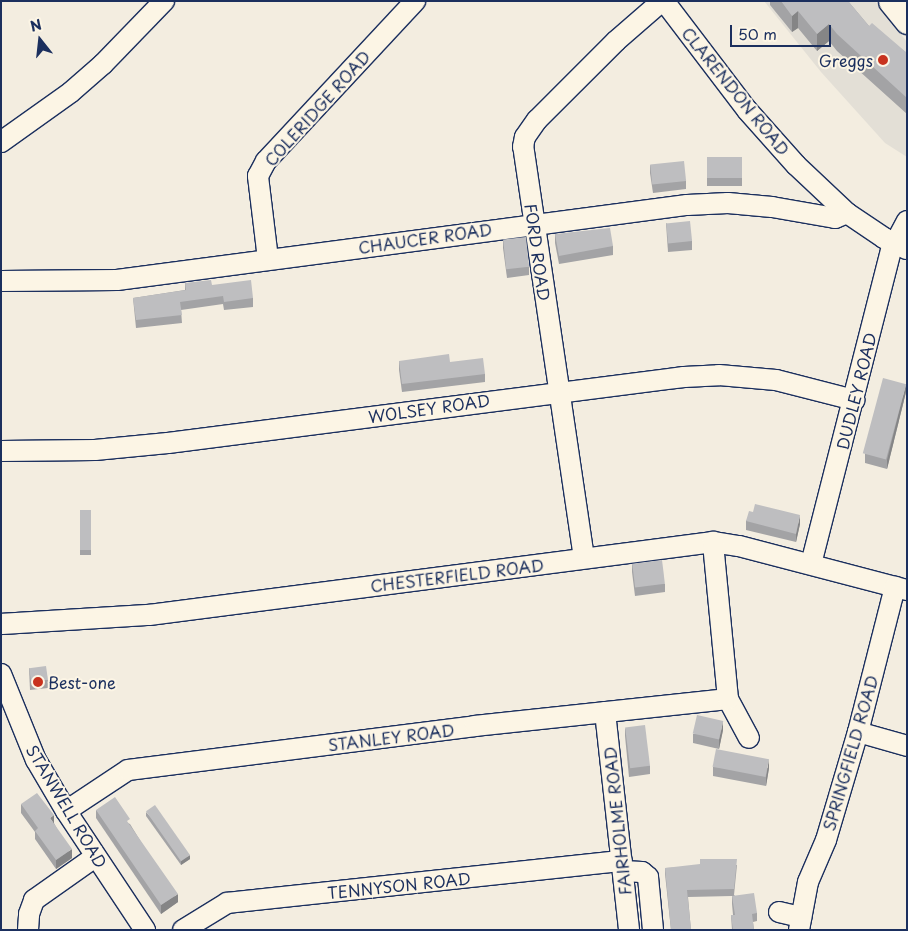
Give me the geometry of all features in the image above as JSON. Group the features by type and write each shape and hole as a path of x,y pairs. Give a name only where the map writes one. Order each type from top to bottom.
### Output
{"main road":[{"path":"891,1 907,21"}],"street":[{"path":"3,136 71,92 103,64 164,1"},
{"name":"COLERIDGE ROAD","path":"268,259 258,176 266,161 415,1"},
{"name":"CLARENDON ROAD","path":"663,1 747,110 796,165 847,212 901,246"},
{"name":"FORD ROAD","path":"584,558 523,147 525,137 537,120 616,41 663,1"},
{"name":"CHAUCER ROAD","path":"1,280 117,280 687,205 728,204 772,207 835,218 847,212"},
{"name":"DUDLEY ROAD","path":"811,564 891,251 901,246 907,221"},
{"name":"WOLSEY ROAD","path":"1,451 95,450 168,443 684,376 719,375 776,380 854,400"},
{"path":"713,542 728,699 749,738"},
{"name":"CHESTERFIELD ROAD","path":"1,624 149,615 713,542 739,546 901,589"},
{"name":"SPRINGFIELD ROAD","path":"779,912 800,923 808,882 826,840 901,589"},
{"name":"STANWELL ROAD","path":"1,674 36,760 95,857 146,930"},
{"name":"STANLEY ROAD","path":"66,812 128,770 605,712 728,699"},
{"name":"FAIRHOLME ROAD","path":"605,712 629,930"},
{"path":"858,732 907,746"},
{"path":"28,930 29,914 34,900 95,857"},
{"name":"TENNYSON ROAD","path":"183,930 227,903 622,866 642,872 648,877 653,930"}],"shaded area":[{"path":"764,1 875,1 907,42 907,157 885,143 821,72"}],"building":[{"path":"781,1 848,1 869,26 872,23 907,53 907,98 837,34 829,24 817,34 798,11 792,16"},
{"path":"707,157 742,157 742,178 707,178"},
{"path":"684,161 686,181 652,184 650,165"},
{"path":"690,221 692,241 668,243 666,224"},
{"path":"610,228 613,246 559,256 555,234"},
{"path":"526,237 529,267 506,269 503,239"},
{"path":"211,280 212,285 251,280 253,298 224,302 223,296 180,302 182,315 136,320 133,298 186,290 185,283"},
{"path":"449,354 450,362 483,358 485,374 402,384 399,361"},
{"path":"883,378 906,384 886,460 863,453"},
{"path":"755,504 800,515 796,534 746,521 749,511 753,512"},
{"path":"80,510 91,510 91,550 80,550"},
{"path":"662,560 665,584 635,587 632,564"},
{"path":"46,666 48,680 31,682 29,668"},
{"path":"697,715 723,721 719,740 693,734"},
{"path":"645,725 650,766 630,768 625,727"},
{"path":"716,749 769,759 766,777 713,767"},
{"path":"37,793 54,815 50,818 72,849 56,860 35,831 38,828 21,804"},
{"path":"115,797 130,819 127,821 178,894 161,905 96,810"},
{"path":"155,805 190,855 181,861 146,811"},
{"path":"700,859 737,859 734,889 687,890 691,930 671,930 665,868 700,864"},
{"path":"754,893 757,913 752,914 754,930 733,930 731,915 735,915 732,896"}],"place":[{"name":"Greggs","path":"883,60"},
{"name":"Best-one","path":"38,682"}]}
